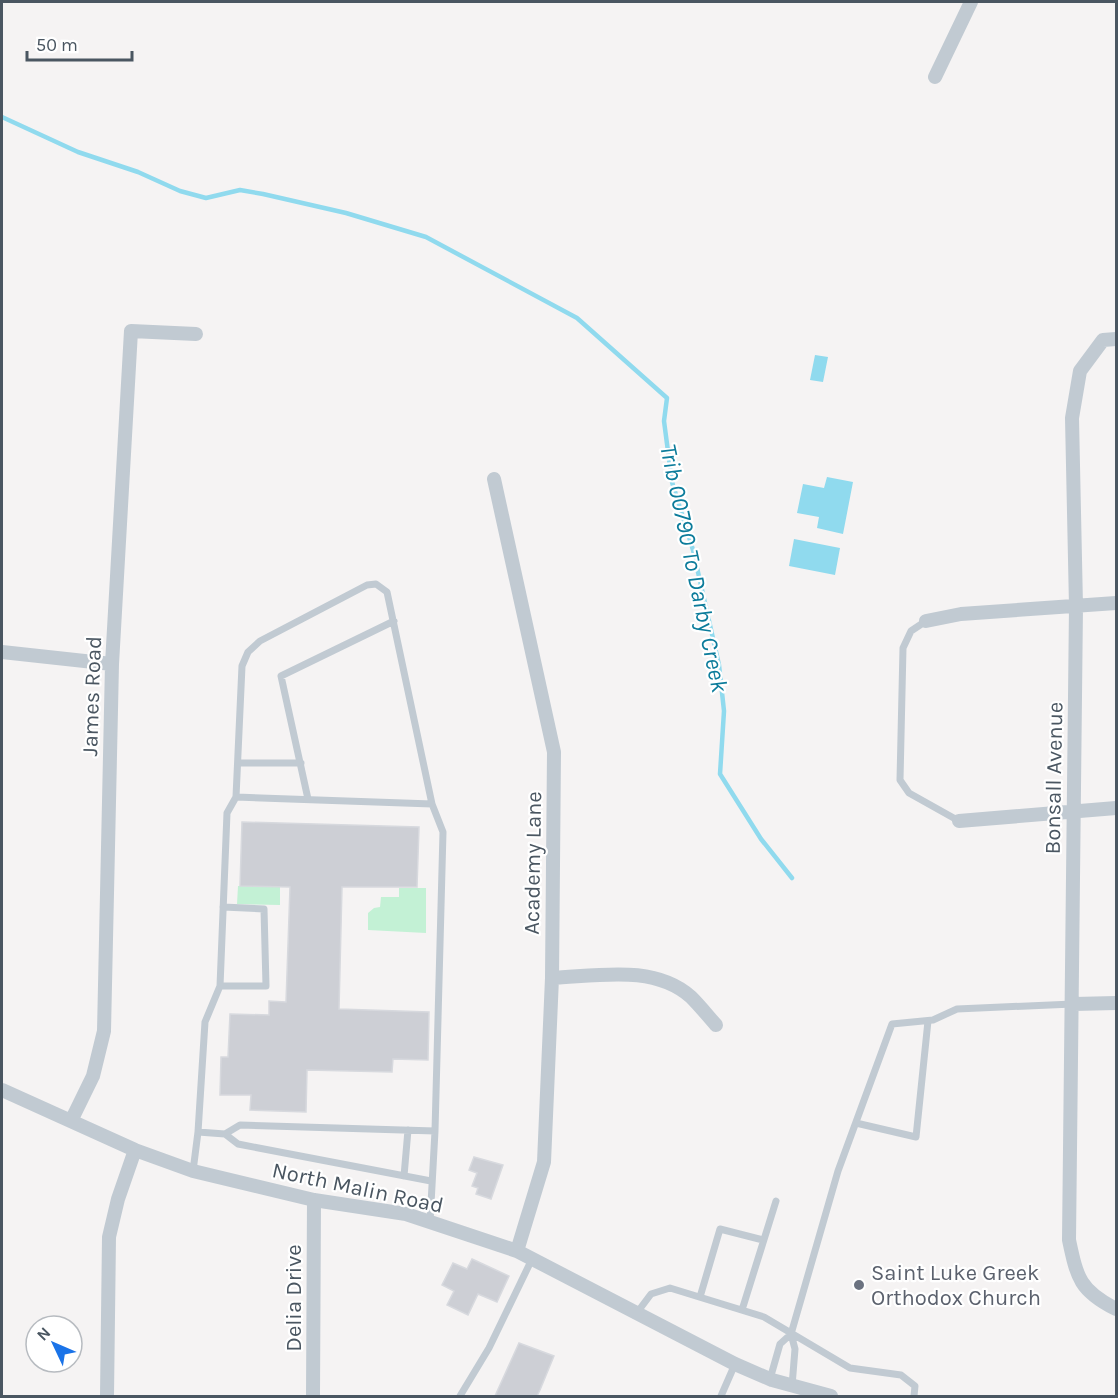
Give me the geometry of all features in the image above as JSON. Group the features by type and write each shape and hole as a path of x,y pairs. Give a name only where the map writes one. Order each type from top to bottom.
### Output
{"street":[{"path":"935,77 971,2"},
{"name":"James Road","path":"71,1121 93,1076 104,1031 112,664 131,331 196,334"},
{"name":"Bonsall Avenue","path":"1116,339 1103,340 1080,370 1072,418 1076,606 1072,811 1074,1004 1069,1240 1076,1276 1098,1300 1116,1309"},
{"name":"Academy Lane","path":"494,479 554,752 552,978 544,1162 517,1251"},
{"path":"926,621 961,614 1116,603"},
{"path":"2,652 112,664"},
{"path":"959,821 1116,808"},
{"path":"552,978 636,974 666,981 691,997 716,1025"},
{"path":"1074,1004 1116,1003"},
{"name":"North Malin Road","path":"2,1090 135,1150 193,1171 314,1200 406,1214 517,1251 735,1364 770,1379 831,1396"},
{"path":"107,1396 109,1237 118,1199 135,1150"},
{"name":"Delia Drive","path":"313,1396 314,1200"}],"lane":[{"path":"193,1171 198,1132 205,1022 220,986 227,813 236,797 242,666 248,652 260,641 367,585 376,584 387,592 432,804 443,832 435,1131 430,1222"},
{"path":"308,799 282,676 394,621"},
{"path":"926,621 911,631 903,648 900,780 909,794 959,821"},
{"path":"238,763 300,763"},
{"path":"236,797 432,804"},
{"path":"220,986 266,986 264,909 224,907"},
{"path":"770,1379 780,1344 790,1334 838,1171 892,1024 928,1020 957,1009 1074,1004"},
{"path":"856,1123 916,1137 928,1020"},
{"path":"225,1134 240,1125 435,1131"},
{"path":"404,1176 408,1130"},
{"path":"198,1132 225,1134 238,1144 431,1181"},
{"path":"742,1310 776,1201"},
{"path":"700,1297 720,1229 763,1240"},
{"path":"460,1396 489,1348 532,1259"},
{"path":"636,1314 651,1294 670,1288 764,1317 850,1368 901,1375 915,1386 914,1396"},
{"path":"790,1334 795,1349 792,1386"},
{"path":"721,1396 735,1364"}],"green space":[{"path":"238,886 280,886 280,905 237,904"},
{"path":"399,888 426,888 426,933 368,930 368,913 380,907 381,897 399,897"}],"water":[{"path":"815,355 828,357 823,382 810,380"},
{"path":"827,477 853,482 843,534 817,528 819,517 797,513 803,484 824,488"},
{"path":"794,539 840,548 835,575 789,566"}],"building":[{"path":"242,822 419,827 417,887 342,887 339,1009 429,1012 428,1060 393,1059 392,1072 307,1070 306,1112 250,1110 251,1095 220,1095 221,1057 228,1057 230,1014 269,1015 269,1001 286,1002 290,887 240,886"},
{"path":"474,1157 503,1165 491,1199 476,1194 478,1188 472,1186 477,1173 469,1170"},
{"path":"472,1259 509,1276 497,1302 478,1294 468,1315 447,1305 454,1291 442,1285 453,1263 467,1269"},
{"path":"519,1343 554,1356 540,1390 537,1396 495,1396"}],"waterway":[{"name":"Trib 00790 To Darby Creek","path":"2,117 78,152 138,172 180,191 206,198 240,190 263,194 346,213 426,237 577,318 667,398 664,421 672,482 693,550 719,665 724,711 720,774 761,839 792,878"}],"place":[{"name":"Saint Luke Greek Orthodox Church","path":"859,1285"}]}
